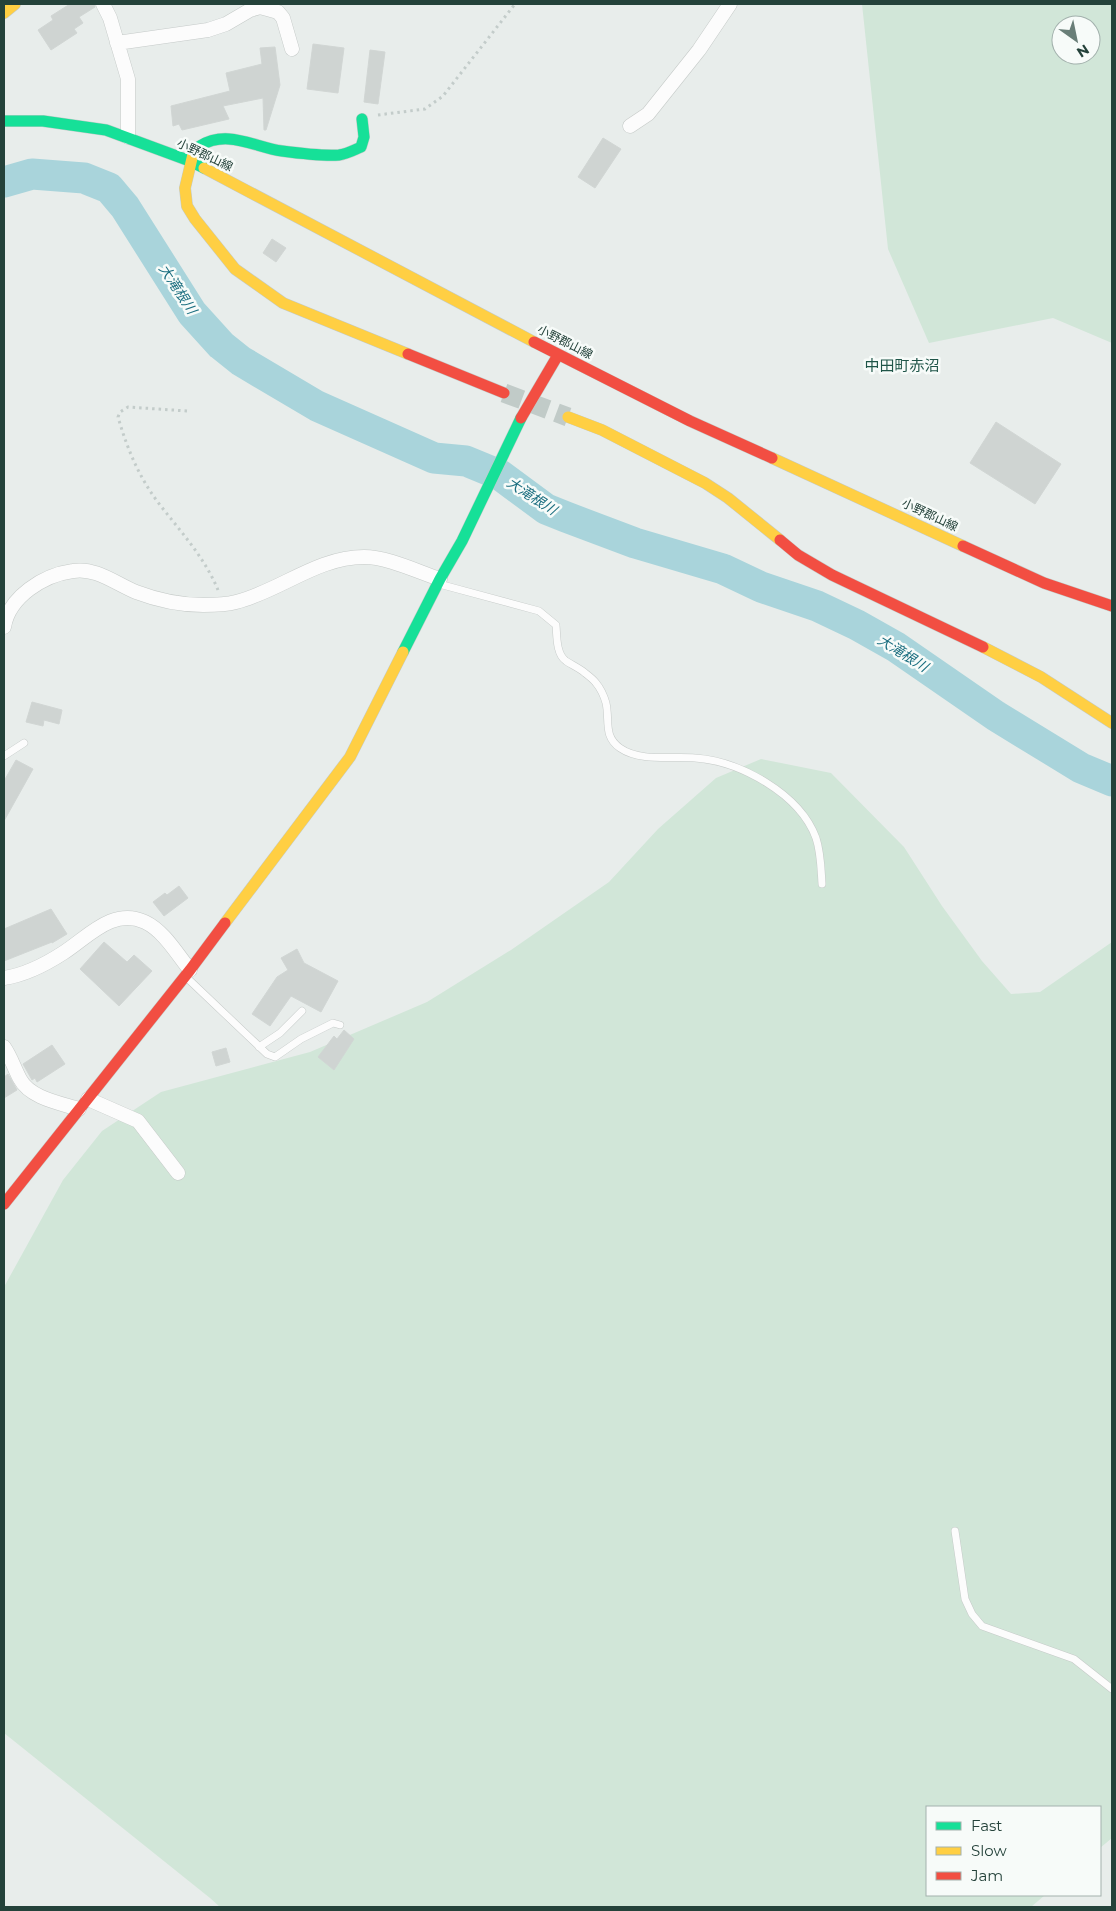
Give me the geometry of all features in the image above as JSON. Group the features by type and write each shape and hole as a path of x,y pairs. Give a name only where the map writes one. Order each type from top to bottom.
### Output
{"street":[{"path":"4,13 15,4"},
{"path":"103,4 110,18 128,80 128,137"},
{"path":"630,126 648,114 699,50 730,4"},
{"path":"117,43 208,30 226,24 250,10 260,7 278,12 283,18 292,49"},
{"path":"362,120 364,137 361,147 349,154 330,155 281,151 246,141 222,138 204,143 194,150 190,161 185,188 187,206 195,219 235,269 283,304 504,393"},
{"name":"小野郡山線","path":"4,121 43,121 106,130 190,161 397,268 558,355 699,425 1044,583 1112,606"},
{"path":"4,1204 9,1189 83,1104 187,973 350,757 439,582 462,541 526,409 558,355"},
{"path":"568,417 602,430 704,482 728,498 798,555 832,575 1006,658 1041,677 1112,723"},
{"path":"4,622 16,601 32,586 56,575 74,570 90,571 136,592 176,603 216,605 237,602 314,568 352,558 366,557 394,563 439,582"},
{"path":"4,978 18,976 56,957 92,931 118,919 133,919 145,922 163,936 187,973"},
{"path":"4,1047 20,1080 31,1092 60,1103 83,1104 138,1121 178,1173"}],"lane":[{"path":"439,582 539,611 556,625 557,643 564,660 595,680 602,691 606,705 606,722 612,742 622,750 641,756 696,758 714,761 762,780 784,796 804,815 816,839 821,864 822,884"},
{"path":"4,756 24,743"},
{"path":"187,973 259,1047 267,1054 275,1057 301,1040 333,1023 340,1025"},
{"path":"259,1047 280,1033 302,1011"},
{"path":"955,1531 965,1599 972,1614 982,1626 1074,1659 1112,1689"}],"path":[{"path":"362,120 381,114 425,109 433,104 453,84 515,4"},
{"path":"187,411 128,407 120,412 118,417 135,466 156,500 185,534 214,582 219,594 216,605"}],"green space":[{"path":"862,4 1112,4 1112,343 1053,318 929,343 888,249"},
{"path":"761,759 831,773 904,847 942,906 982,961 1011,994 1040,992 1112,942 1112,1838 1101,1847 1101,1806 926,1806 926,1896 1044,1896 1031,1907 220,1907 4,1733 4,1287 63,1180 102,1131 161,1092 310,1052 427,1002 511,950 609,882 658,829 716,778"}],"building":[{"path":"70,4 94,4 95,7 79,17 83,23 74,29 77,33 51,50 38,30 53,20 51,16"},
{"path":"313,44 344,48 338,93 307,89"},
{"path":"275,47 280,85 266,130 264,130 263,98 223,106 229,119 182,130 179,124 173,126 171,106 230,91 226,73 262,64 260,48"},
{"path":"370,50 385,52 378,104 364,102"},
{"path":"603,138 621,149 595,188 578,177"},
{"path":"272,239 286,248 276,262 263,253"},
{"path":"996,422 1061,464 1035,504 970,463"},
{"path":"32,702 62,710 59,724 44,720 43,726 26,722"},
{"path":"16,760 33,769 4,821 4,781"},
{"path":"179,886 188,898 164,916 153,902"},
{"path":"51,909 67,934 52,943 4,961 4,929"},
{"path":"104,942 127,962 134,955 152,971 119,1006 80,969"},
{"path":"297,949 304,963 338,981 321,1012 291,996 270,1026 252,1014 277,977 288,970 281,958"},
{"path":"344,1030 354,1039 334,1070 318,1057 334,1036 337,1039"},
{"path":"52,1045 65,1064 37,1082 35,1078 32,1080 23,1064"},
{"path":"226,1048 230,1062 216,1066 212,1052"},
{"path":"8,1074 17,1090 4,1098 4,1077"}],"waterway":[{"name":"大滝根川","path":"4,182 32,174 84,178 109,188 125,207 192,313 221,345 241,361 317,406 434,458 466,461 500,475 546,509 635,543 723,569 761,587 817,606 857,625 896,647 996,716 1081,768 1112,781"}],"tunnel":[{"path":"504,393 568,417"}],"traffic: fast":[{"path":"193,154 200,146 220,139 241,141 282,151 319,155 342,154 361,147 364,137 362,119"},
{"path":"4,121 43,121 106,130 204,168"},
{"path":"403,652 440,579 462,541 521,418"}],"traffic: slow":[{"path":"4,13 15,4"},
{"path":"193,154 185,188 187,206 195,219 235,269 283,303 408,354"},
{"path":"204,168 534,342"},
{"path":"568,417 602,430 705,483 728,498 780,540"},
{"path":"772,458 963,546"},
{"path":"983,647 1041,677 1112,723"},
{"path":"225,923 350,757 403,652"}],"traffic: jam":[{"path":"534,342 690,421 772,458"},
{"path":"408,354 504,393"},
{"path":"521,418 558,355"},
{"path":"780,540 798,555 832,575 983,647"},
{"path":"963,546 1044,583 1112,606"},
{"path":"4,1204 190,970 225,923"}],"district":[{"name":"中田町赤沼","path":"902,366"}]}
